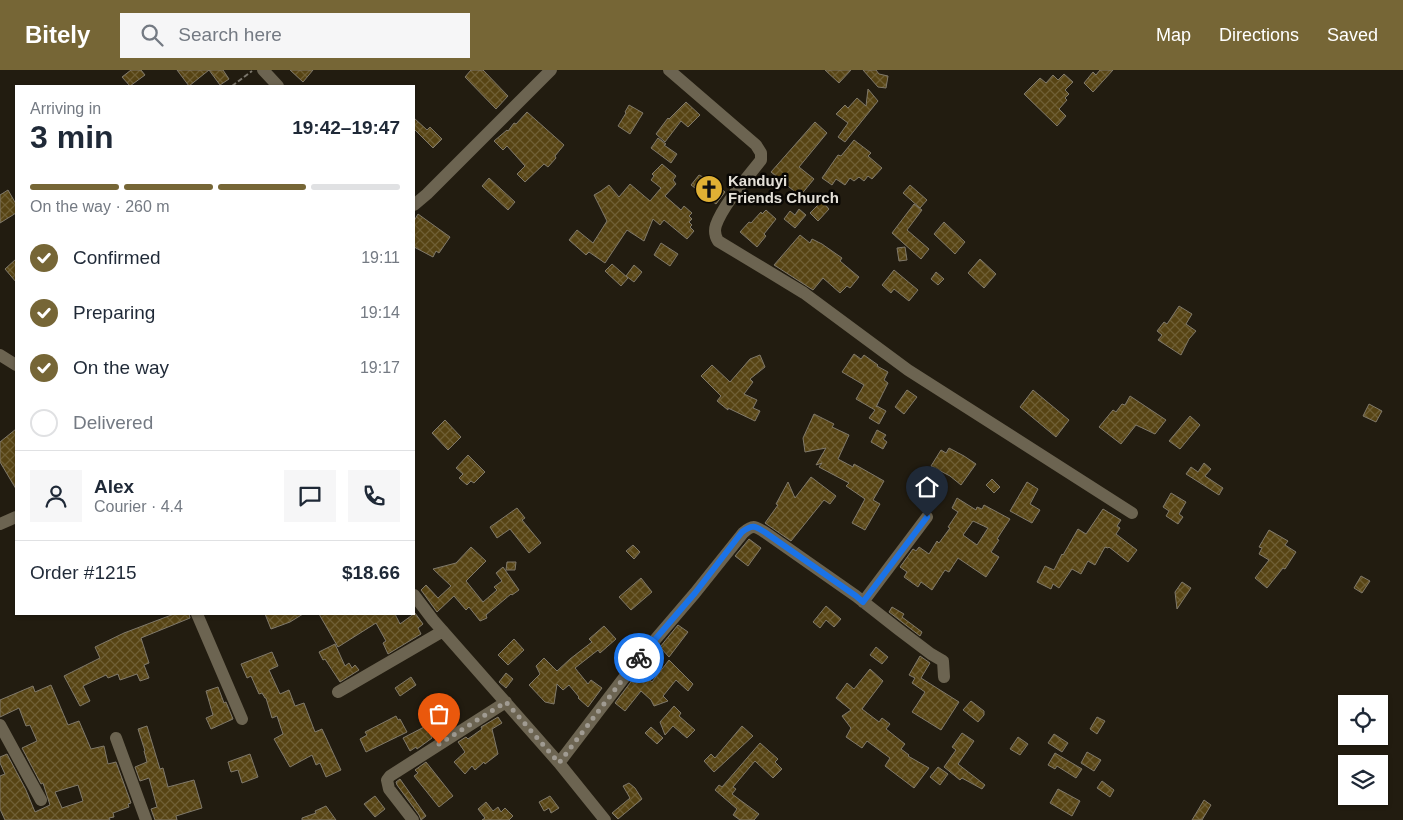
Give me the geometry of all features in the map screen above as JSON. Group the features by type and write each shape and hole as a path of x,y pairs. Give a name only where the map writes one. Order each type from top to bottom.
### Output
{"street":[{"path":"263,70 277,85"},
{"path":"415,204 551,70"},
{"path":"669,70 756,145 761,153 761,160 730,201 716,224 715,231 718,241 804,293 908,370 1132,513"},
{"path":"0,355 15,364"},
{"path":"0,524 15,517"},
{"path":"863,602 927,517"},
{"path":"559,763 636,662 695,593 742,532 750,527 755,526 766,533 856,596 931,654 943,661 944,677"},
{"path":"415,596 443,631 559,763 605,820"},
{"path":"197,615 242,719"},
{"path":"338,692 443,631"},
{"path":"414,820 389,790 386,780 506,702"},
{"path":"0,725 41,800"},
{"path":"116,738 146,820"}],"path":[{"path":"233,85 254,70"}],"building":[{"path":"131,70 141,70 145,75 131,85 122,77"},
{"path":"177,70 209,70 190,85"},
{"path":"209,70 223,70 229,79 220,85"},
{"path":"290,70 313,70 303,82"},
{"path":"471,70 483,70 508,96 496,109 465,77"},
{"path":"825,70 851,70 839,83"},
{"path":"863,70 876,70 879,74 888,76 886,88 878,87"},
{"path":"1100,70 1113,70 1093,92 1084,83 1093,72 1096,75"},
{"path":"1064,74 1073,82 1065,90 1069,94 1065,98 1067,100 1059,109 1066,116 1057,126 1024,94 1040,78 1046,83 1053,75 1058,80"},
{"path":"868,89 878,101 845,142 838,137 848,123 836,114 845,105 848,108 857,98 866,106"},
{"path":"686,102 700,115 688,127 681,121 665,142 656,134 668,118"},
{"path":"629,105 643,113 630,134 618,126"},
{"path":"527,112 564,145 548,167 544,164 525,182 517,174 525,166 507,146 503,150 494,141 508,131 514,123 516,124"},
{"path":"415,119 427,130 430,127 442,139 433,148 415,130"},
{"path":"815,122 827,133 799,167 814,179 800,196 771,172"},
{"path":"658,138 677,154 671,163 651,148"},
{"path":"854,140 871,153 868,156 882,168 872,179 868,176 864,181 859,177 854,181 850,178 845,185 836,179 832,185 822,178 838,155 841,156"},
{"path":"662,164 676,176 673,180 676,184 665,196 681,210 684,206 692,213 689,216 692,219 689,222 692,225 690,227 694,231 687,239 664,220 660,225 653,219 644,241 627,230 605,263 589,252 586,255 569,240 577,230 593,243 607,221 594,195 609,185 619,197 630,184 650,201 661,188 651,180 654,176 652,174"},
{"name":"Kanduyi Friends Church","path":"699,175 704,176 725,192 716,204 691,185"},
{"path":"489,178 515,202 508,210 482,186"},
{"path":"910,185 927,200 920,208 903,193"},
{"path":"8,190 15,202 15,214 0,223 0,195"},
{"path":"822,201 829,209 818,221 810,213"},
{"path":"914,204 922,210 907,230 929,249 921,259 892,233"},
{"path":"799,209 806,215 795,228 784,219 790,211 795,215"},
{"path":"766,210 776,219 764,234 766,236 757,247 740,232 749,222 751,223 761,212 762,214"},
{"path":"418,214 450,237 439,253 436,251 433,257 415,248 415,219"},
{"path":"944,222 965,242 955,254 934,234"},
{"path":"800,235 810,243 812,239 822,244 842,258 840,261 859,277 850,288 847,286 840,293 823,278 813,290 774,265"},
{"path":"661,243 678,254 670,266 654,255"},
{"path":"905,247 907,260 899,261 897,248"},
{"path":"980,259 996,274 984,288 968,273"},
{"path":"15,260 15,281 5,269"},
{"path":"612,264 628,278 621,286 605,271"},
{"path":"634,265 642,272 634,282 626,276"},
{"path":"894,270 918,290 909,301 894,289 891,293 882,285"},
{"path":"936,272 944,279 938,285 931,279"},
{"path":"1179,306 1192,314 1186,324 1196,331 1189,339 1181,355 1158,340 1162,335 1157,331 1164,322 1167,324"},
{"path":"854,354 861,359 864,355 888,372 884,380 888,383 876,407 886,411 879,424 869,418 875,410 856,399 864,385 842,372"},
{"path":"760,355 765,367 750,379 753,382 744,394 757,400 753,408 760,411 755,421 728,408 728,410 717,401 721,396 701,376 712,365 730,382 750,359"},
{"path":"907,390 917,397 904,414 895,407"},
{"path":"1033,390 1069,420 1056,437 1020,407"},
{"path":"1130,396 1166,420 1155,434 1136,425 1121,444 1099,427 1113,410 1116,412 1122,404 1125,405"},
{"path":"1369,404 1382,411 1376,422 1363,416"},
{"path":"814,414 834,424 832,427 849,435 838,459 853,467 854,464 884,481 873,500 880,504 865,530 852,523 865,499 846,486 849,483 819,467 822,463 816,465 826,448 805,452 803,438"},
{"path":"1190,416 1200,425 1180,449 1169,441"},
{"path":"445,420 461,437 448,450 432,433"},
{"path":"15,430 15,487 0,462 0,442"},
{"path":"877,430 886,435 883,439 887,442 883,449 871,442"},
{"path":"949,448 976,464 961,485 950,476 931,466 941,450 946,453"},
{"path":"468,455 485,472 474,483 471,481 467,485 459,478 463,474 456,468"},
{"path":"1204,463 1211,469 1205,476 1223,488 1219,495 1186,474 1191,467 1198,472"},
{"path":"811,477 836,496 830,504 824,500 791,541 765,523 778,505 776,504 788,482 795,498"},
{"path":"992,479 1000,487 994,493 986,485"},
{"path":"1027,482 1038,489 1030,504 1040,510 1032,523 1010,511"},
{"path":"1171,493 1186,502 1179,514 1183,517 1178,524 1166,516 1169,511 1163,507"},
{"path":"957,498 976,510 977,507 982,509 984,505 1010,519 991,552 999,557 986,577 958,558 949,572 945,570 932,590 921,582 918,587 904,577 907,572 900,567 913,549 916,551 919,547 929,554 937,541 939,543 950,528 948,527 958,512 952,508","holes":["973,521 988,528 977,545 963,535"]},
{"path":"517,508 525,518 522,520 541,543 529,553 510,529 497,538 490,527"},
{"path":"1103,509 1121,520 1117,526 1120,528 1116,534 1137,550 1128,562 1109,547 1105,547 1095,565 1088,561 1081,574 1072,569 1059,588 1053,584 1051,589 1037,582 1045,566 1054,570 1078,529 1086,534"},
{"path":"1269,530 1288,541 1285,545 1296,552 1285,569 1283,568 1267,588 1255,578 1269,560 1259,554 1262,548 1259,547"},
{"path":"749,539 761,548 748,566 735,556"},
{"path":"633,545 640,552 634,559 626,551"},
{"path":"471,547 486,561 466,581 483,602 497,590 494,587 502,581 496,573 503,567 519,590 511,594 486,615 487,618 480,621 469,607 466,610 454,596 437,612 421,590 426,585 438,598 451,586 433,569 456,563"},
{"path":"507,562 516,562 515,570 506,570"},
{"path":"1361,576 1370,581 1362,593 1354,588"},
{"path":"641,578 652,592 631,610 619,597"},
{"path":"1182,582 1191,588 1177,609 1175,592"},
{"path":"826,606 841,619 834,627 826,620 820,628 813,622"},
{"path":"892,607 904,614 902,617 922,632 920,636 889,612"},
{"path":"415,613 423,624 418,628 421,634 388,654 383,643 386,641 376,623 338,647 320,615 396,615 400,624 415,615"},
{"path":"171,615 189,615 190,618 141,638 149,663 144,665 149,678 140,681 137,674 120,680 118,674 108,678 106,675 83,686 90,701 80,706 64,676 100,658 95,647 124,633"},
{"path":"265,615 301,615 290,622 271,629"},
{"path":"678,625 688,632 669,657 660,647"},
{"path":"604,626 616,639 600,653 598,650 575,668 588,684 591,680 602,688 588,707 578,698 569,685 563,690 557,684 554,704 545,702 529,685 540,674 536,666 544,658 557,671 592,642 589,639"},
{"path":"514,639 524,650 508,665 498,655"},
{"path":"335,644 345,666 349,663 352,668 355,665 359,670 340,682 319,652"},
{"path":"876,647 888,657 882,664 870,655"},
{"path":"272,652 278,666 269,670 280,694 289,690 295,706 304,703 315,732 322,729 341,770 326,777 320,763 316,765 312,755 290,767 274,739 283,734 277,716 272,718 266,698 262,693 259,694 251,676 247,678 241,664"},
{"path":"920,656 930,663 921,678 959,702 941,730 912,712 925,692 912,683 915,678 909,675"},
{"path":"669,660 693,684 688,691 676,680 663,696 668,701 654,706 651,700 641,691 625,711 615,703 633,679 638,683 644,675 652,682"},
{"path":"870,669 883,681 862,709 879,722 882,718 890,724 886,729 905,744 901,749 908,756 929,768 914,788 885,766 890,758 867,741 862,748 846,737 851,728 842,716 851,710 836,698 847,683 854,689"},
{"path":"506,673 513,679 506,688 499,682"},
{"path":"411,677 416,685 400,696 395,688"},
{"path":"51,685 68,725 79,721 91,749 104,746 108,764 116,762 131,803 128,804 129,807 113,813 114,817 109,818 110,820 5,820 0,809 0,776 5,774 0,763 0,757 7,754 35,812 50,805 43,783 41,784 22,748 37,741 30,725 26,726 19,708 0,717 0,700 33,686 35,692","holes":["78,785 83,801 62,808 55,792"]},
{"path":"218,687 233,719 211,729 206,718 213,715 206,691"},
{"path":"971,701 984,711 984,715 978,722 963,710"},
{"path":"674,706 681,713 679,716 695,730 687,738 673,726 665,735 660,722"},
{"path":"396,716 398,720 400,719 407,732 366,752 360,739 367,735 365,732"},
{"path":"498,717 502,723 492,729 498,754 475,770 472,766 465,774 454,762 465,752 458,742 466,737 468,739 482,729 481,727"},
{"path":"1097,717 1105,721 1097,734 1090,729"},
{"path":"147,726 160,769 163,768 168,787 194,780 202,808 176,816 177,820 155,820 151,809 157,807 149,778 140,781 135,767 147,762 138,729"},
{"path":"426,726 432,738 417,749 416,747 410,751 403,738"},
{"path":"742,726 753,736 714,772 704,761 711,754 715,758"},
{"path":"651,727 663,738 657,744 645,733"},
{"path":"962,733 974,741 958,764 985,785 982,789 962,778 960,780 944,767 956,750 952,747"},
{"path":"1054,734 1068,743 1062,752 1048,743"},
{"path":"1018,737 1028,744 1020,755 1010,749"},
{"path":"760,743 778,759 775,762 782,769 773,778 755,761 733,787 736,789 732,794 759,814 754,820 740,820 733,815 737,809 715,790 719,785 722,787"},
{"path":"1087,752 1101,760 1094,771 1081,763"},
{"path":"1055,753 1082,769 1076,778 1057,766 1055,769 1048,765"},
{"path":"250,754 258,777 242,783 238,770 231,772 228,762"},
{"path":"426,762 453,796 439,807 414,776 418,773 415,770"},
{"path":"938,767 948,774 940,785 930,777"},
{"path":"400,779 426,816 421,820 397,785 396,782"},
{"path":"1102,781 1114,790 1110,797 1097,788"},
{"path":"629,783 635,788 642,799 618,819 612,813 630,798 623,786"},
{"path":"1058,789 1080,801 1072,816 1050,803"},
{"path":"375,796 385,809 375,817 364,804"},
{"path":"550,796 559,808 551,813 549,808 544,811 539,802"},
{"path":"1204,800 1211,805 1202,820 1192,820"},
{"path":"486,802 493,811 498,807 501,812 505,808 513,816 509,820 482,820 485,818 478,809"},
{"path":"326,806 336,820 302,820 302,818 316,813 315,811"}],"way so far":[{"path":"439,744 506,702 559,763 639,658"}],"place":[{"name":"Kanduyi Friends Church","path":"709,189"}],"route":[{"path":"639,658 695,593 742,532 750,527 755,526 766,533 863,602 927,517"}]}
